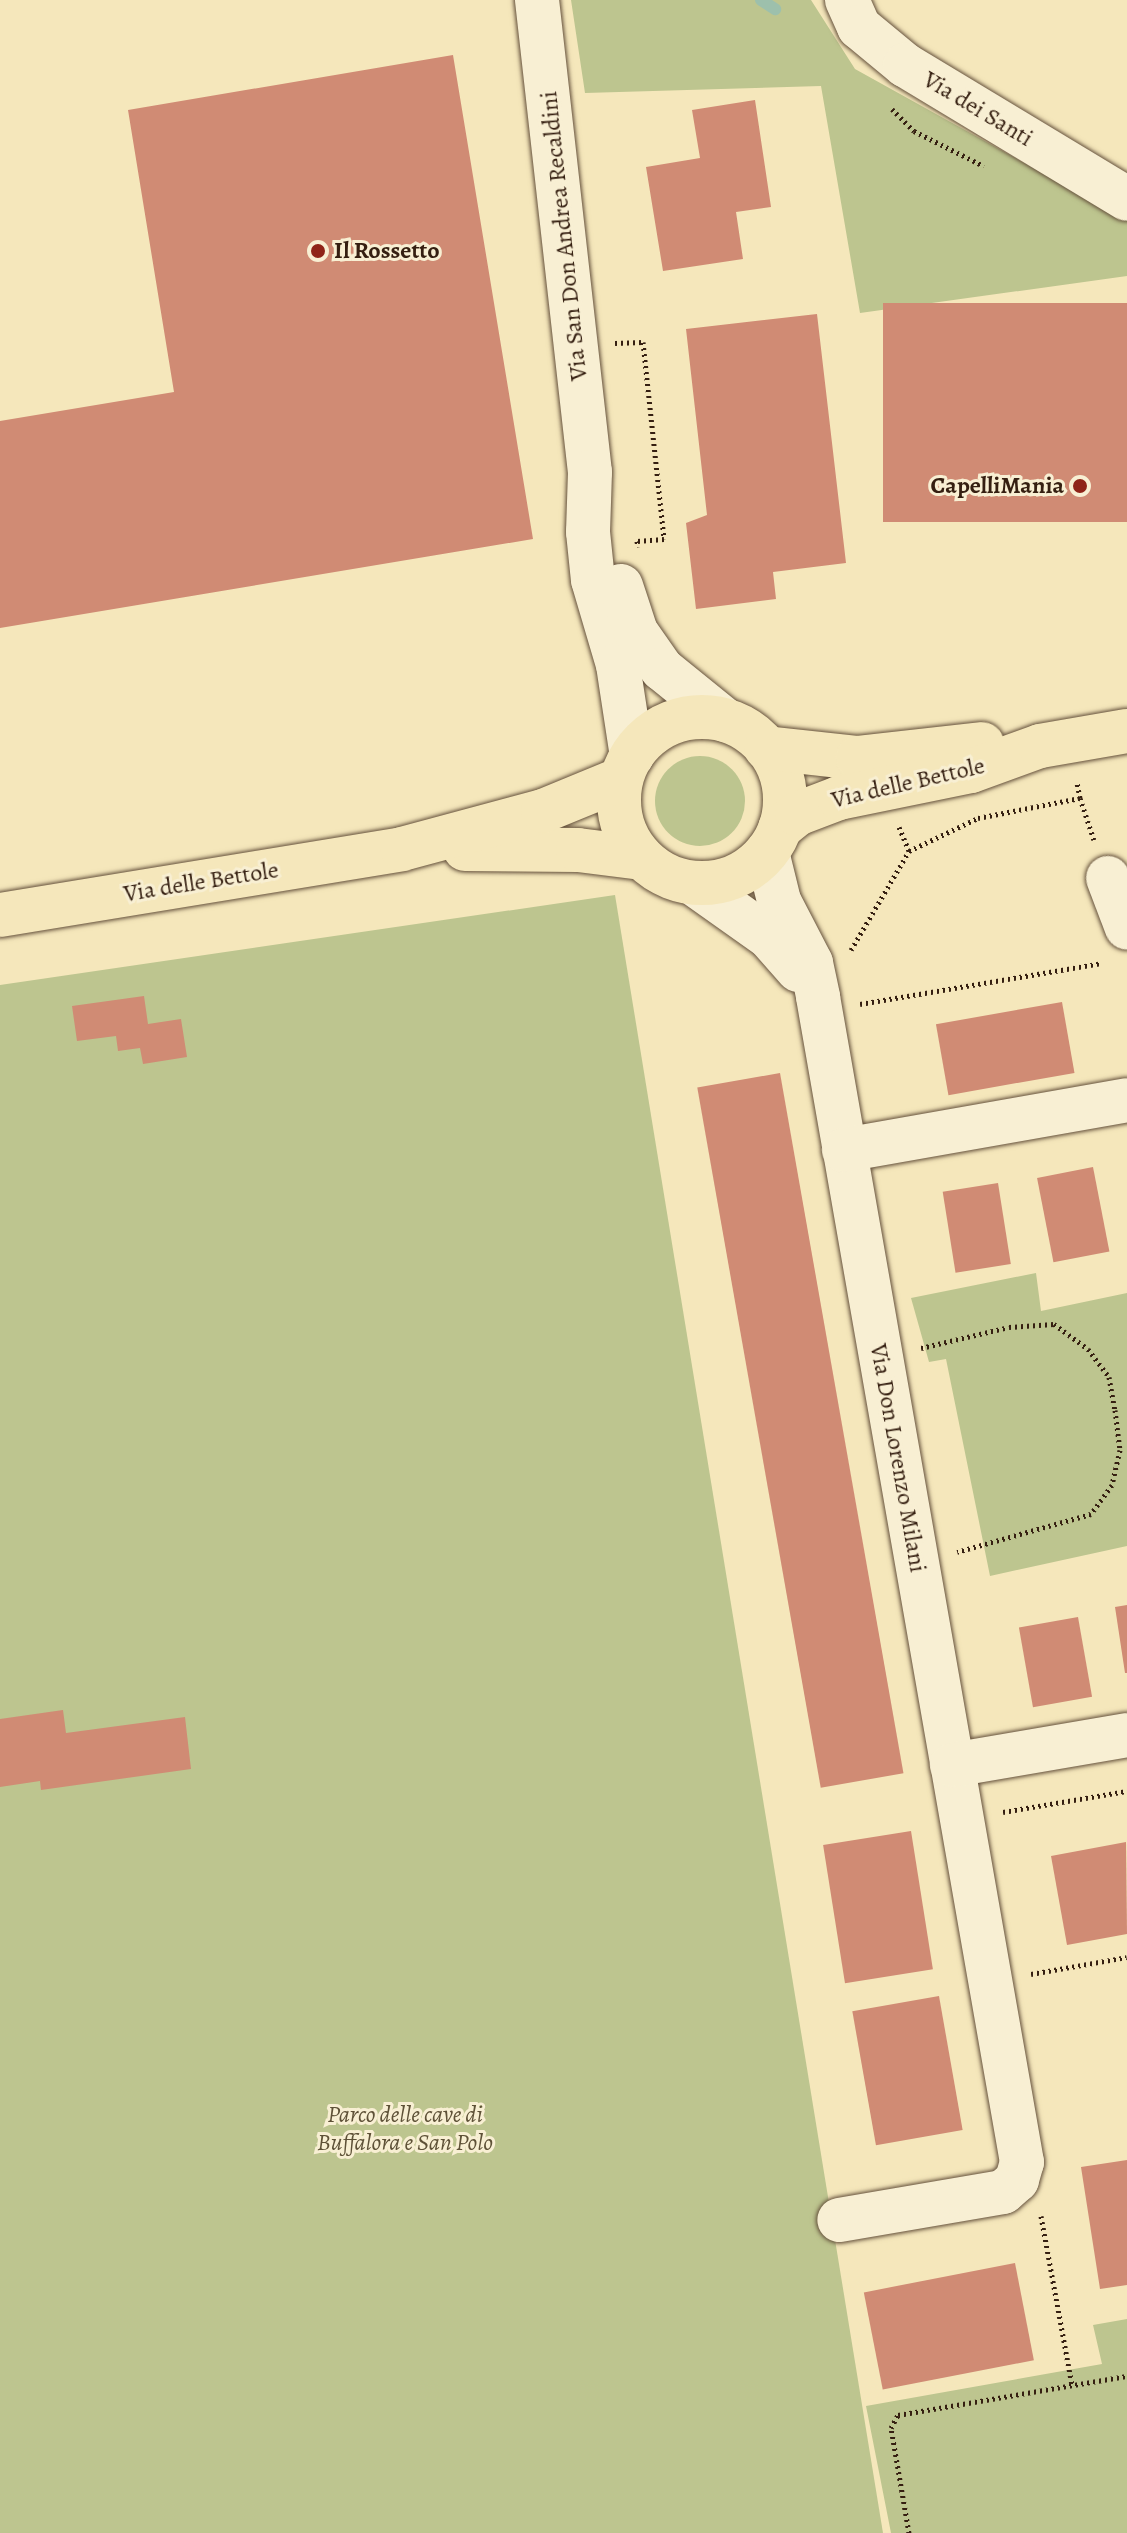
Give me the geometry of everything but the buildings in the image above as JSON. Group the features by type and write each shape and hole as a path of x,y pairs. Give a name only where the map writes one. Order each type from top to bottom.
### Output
{"main road":[{"path":"725,720 766,748 783,786 773,840 734,876 693,883 665,875 641,858 620,812 627,767 673,723 725,720"},
{"name":"Via delle Bettole","path":"773,840 817,804 971,771 1040,746 1127,731"},
{"name":"Via delle Bettole","path":"766,748 858,758 970,744 1040,746"},
{"name":"Via delle Bettole","path":"0,915 402,849 543,811 627,767"},
{"name":"Via delle Bettole","path":"402,849 546,848 641,858"}],"street":[{"name":"Via San Don Andrea Recaldini","path":"537,0 590,472 588,532 593,580 621,680 627,767"},
{"name":"Via dei Santi","path":"847,0 859,27 905,65 1127,199"},
{"name":"Via San Don Andrea Recaldini","path":"590,472 609,523 622,592 636,632 678,686 725,720"},
{"name":"Via Don Lorenzo Milani","path":"773,840 779,901 825,992 844,1150 1022,2162 1017,2180 1003,2192 839,2220"},
{"path":"1108,878 1119,945"},
{"path":"693,883 769,937 825,992"},
{"path":"844,1150 1127,1100"},
{"path":"952,1765 1127,1735"}],"path":[{"path":"610,327 612,343 643,342 664,539 637,541 640,553"},
{"path":"1088,773 1075,776 1080,798 978,818 909,851 825,992 850,1006 1119,945"},
{"path":"881,1358 1009,1327 1054,1324 1088,1349 1109,1377 1115,1410 1120,1450 1112,1485 1091,1514 917,1564"},
{"path":"998,1813 1127,1791"},
{"path":"990,1981 1127,1957"},
{"path":"1040,2208 1072,2385"},
{"path":"909,2533 891,2428 898,2415 1127,2376"}],"green space":[{"path":"571,0 811,0 855,69 1127,220 1127,276 860,313 821,86 585,93"},
{"path":"700,756 717,759 732,769 742,784 745,801 742,818 732,833 717,843 700,846 683,843 668,833 658,818 655,801 658,784 668,769 683,759"},
{"name":"Parco delle cave di Buffalora e San Polo","path":"615,895 883,2533 0,2533 0,985"},
{"path":"1036,1273 1041,1311 1127,1293 1127,1546 990,1576 946,1359 929,1362 911,1298"},
{"path":"1127,2319 1127,2533 891,2533 866,2406 1102,2364 1093,2325"}],"waterway":[{"path":"761,0 775,9"}],"place":[{"name":"Il Rossetto","path":"318,251"},
{"name":"CapelliMania","path":"1080,486"}]}
